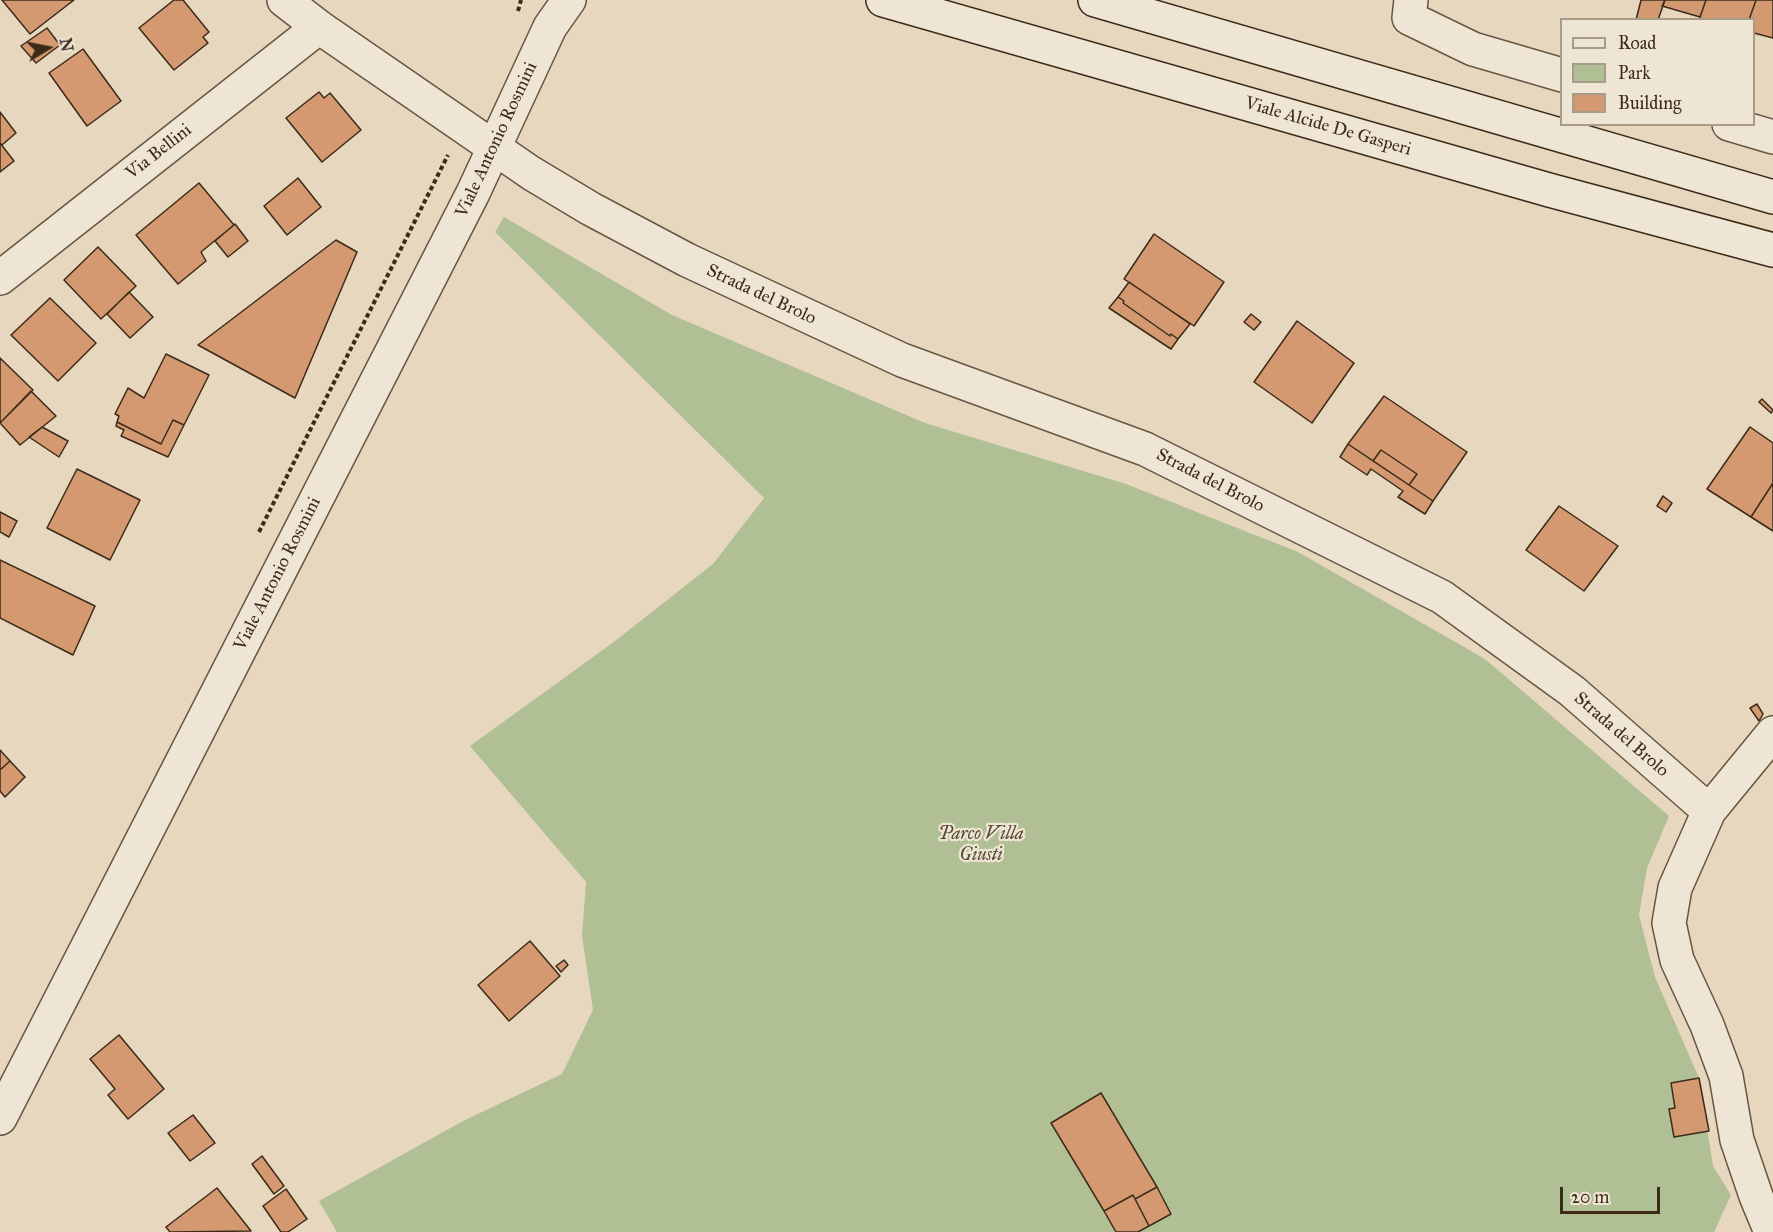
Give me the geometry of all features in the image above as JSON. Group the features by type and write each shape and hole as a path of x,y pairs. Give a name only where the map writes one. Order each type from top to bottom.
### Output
{"street":[{"name":"Strada del Brolo","path":"284,0 319,27 531,173 687,260 902,360 1145,449 1442,597 1572,691 1709,811"},
{"name":"Viale Antonio Rosmini","path":"0,1118 457,225 495,147 551,14 569,0"},
{"name":"Viale Alcide De Gasperi","path":"884,0 1527,183 1773,250"},
{"path":"1095,0 1773,197"},
{"path":"1411,0 1409,18 1473,49 1560,74"},
{"name":"Via Bellini","path":"0,278 319,27"},
{"path":"1736,126 1773,137"},
{"path":"1771,1232 1737,1140 1726,1076 1707,1025 1677,960 1669,923 1676,888 1709,811 1773,733"}],"green space":[{"name":"Parco Villa Giusti","path":"504,217 672,315 925,423 1126,484 1298,552 1485,659 1669,816 1647,868 1639,915 1655,977 1699,1078 1713,1166 1731,1195 1714,1232 337,1232 319,1201 463,1121 562,1074 593,1010 582,936 586,882 470,746 611,644 713,564 764,498 495,232"}],"building":[{"path":"2,0 74,0 30,34"},
{"path":"174,0 183,0 209,32 203,37 208,43 174,70 139,28"},
{"path":"1641,0 1665,0 1659,18 1636,18"},
{"path":"1665,0 1706,0 1700,17 1662,6"},
{"path":"1706,0 1756,0 1750,18 1700,18"},
{"path":"1756,0 1773,0 1773,38 1755,33 1755,18 1750,18"},
{"path":"47,28 60,45 36,63 21,46"},
{"path":"83,49 121,101 87,126 49,73"},
{"path":"319,92 324,98 330,93 361,130 322,162 286,118"},
{"path":"0,112 16,133 2,145 0,143"},
{"path":"0,143 14,161 0,172"},
{"path":"298,178 321,207 287,235 264,206"},
{"path":"199,183 234,225 201,252 206,261 178,284 136,235"},
{"path":"235,224 248,241 228,257 215,241"},
{"path":"1154,234 1224,282 1194,326 1124,279"},
{"path":"336,240 357,252 295,398 198,345"},
{"path":"98,247 136,286 101,319 64,280"},
{"path":"1129,282 1190,324 1178,339 1171,334 1170,336 1123,303 1124,301 1118,297"},
{"path":"129,292 153,317 130,338 107,314"},
{"path":"1118,297 1124,301 1123,303 1170,336 1171,334 1178,339 1171,349 1109,308"},
{"path":"50,298 96,343 58,381 11,335"},
{"path":"1251,314 1261,322 1254,330 1244,322"},
{"path":"1297,321 1354,363 1312,423 1254,382"},
{"path":"166,354 209,375 184,425 173,420 161,444 117,422 119,416 115,414 128,388 144,398"},
{"path":"0,358 33,390 0,423"},
{"path":"31,391 56,416 20,445 0,423"},
{"path":"1384,396 1467,452 1433,501 1409,485 1417,474 1381,450 1373,461 1348,444"},
{"path":"1762,399 1773,410 1771,413 1759,402"},
{"path":"173,420 184,425 168,457 121,436 124,430 116,426 117,422 161,444"},
{"path":"42,427 68,441 59,457 29,437"},
{"path":"1750,427 1773,443 1773,483 1751,517 1707,489"},
{"path":"1348,444 1433,501 1425,514 1398,497 1403,491 1371,469 1367,475 1340,457"},
{"path":"1381,450 1417,474 1409,485 1373,461"},
{"path":"77,469 140,500 110,560 47,528"},
{"path":"1773,483 1773,531 1751,517"},
{"path":"1663,496 1672,503 1666,512 1657,506"},
{"path":"1559,506 1618,546 1584,591 1526,550"},
{"path":"0,512 17,521 9,537 0,532"},
{"path":"0,560 95,606 73,655 0,618"},
{"path":"1757,704 1763,714 1759,721 1750,708"},
{"path":"0,750 10,761 0,770"},
{"path":"10,761 25,777 5,797 0,791 0,770"},
{"path":"530,941 560,976 509,1021 478,985"},
{"path":"564,960 568,965 561,972 556,966"},
{"path":"119,1035 164,1089 128,1119 108,1095 115,1089 90,1059"},
{"path":"1699,1078 1709,1131 1674,1137 1669,1109 1675,1108 1671,1083"},
{"path":"1101,1093 1157,1187 1135,1199 1133,1195 1104,1211 1051,1123"},
{"path":"193,1115 215,1143 190,1161 168,1133"},
{"path":"262,1156 284,1186 274,1194 252,1164"},
{"path":"1157,1187 1171,1214 1149,1226 1135,1199"},
{"path":"217,1188 251,1231 170,1232 166,1227"},
{"path":"286,1189 307,1219 288,1232 281,1232 263,1206"},
{"path":"1133,1195 1149,1226 1138,1232 1116,1232 1104,1211"}]}
